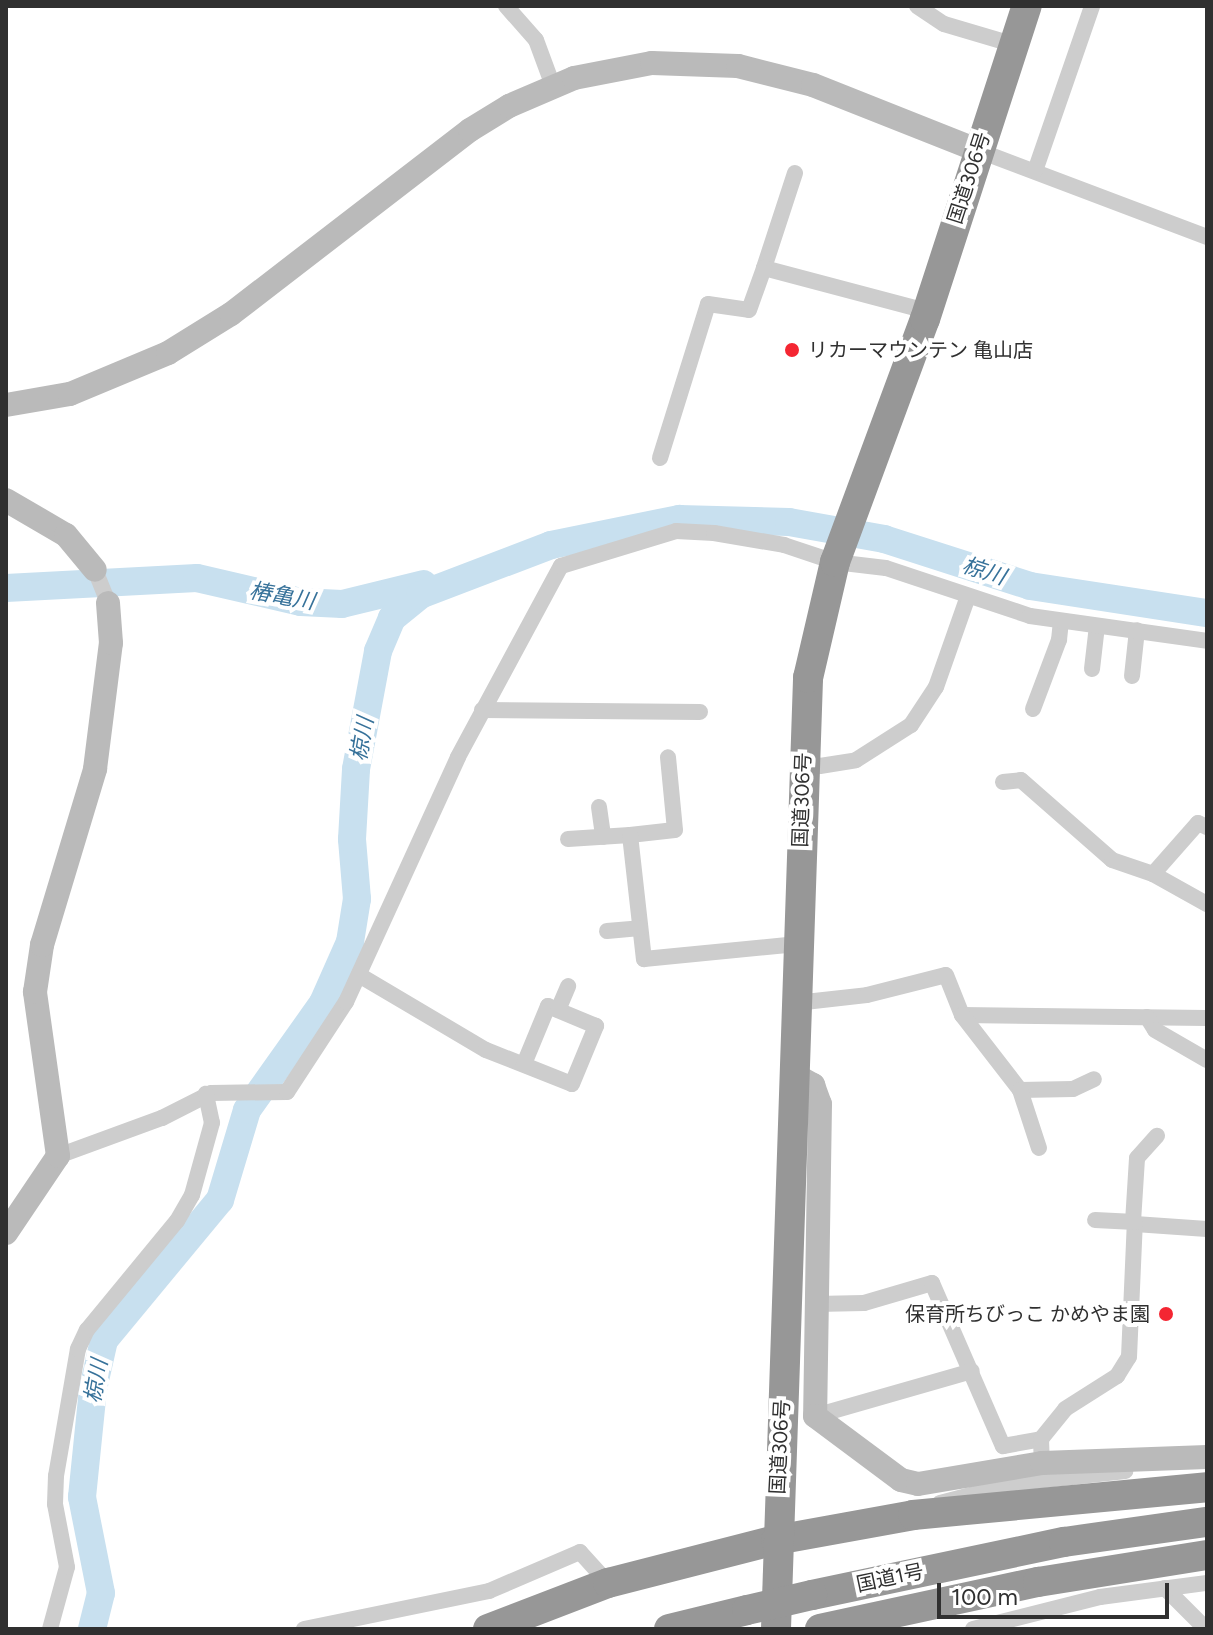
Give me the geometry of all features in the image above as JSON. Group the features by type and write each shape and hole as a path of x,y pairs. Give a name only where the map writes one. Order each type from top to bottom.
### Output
{"highway":[{"name":"国道306号","path":"776,1629 776,1540 808,678 835,562 927,311 977,150 1027,6"},
{"path":"488,1629 608,1583 776,1540 913,1515 1207,1487"},
{"name":"国道1号","path":"669,1629 812,1595 1064,1542 1207,1522"},
{"path":"820,1629 1038,1582 1207,1555"}],"street":[{"path":"917,6 944,24 1015,45"},
{"path":"1035,171 1092,6"},
{"path":"511,8 536,40 553,86"},
{"path":"6,405 70,394 168,353 231,314 470,130 553,86 652,63 738,66 813,85 1207,237"},
{"path":"660,458 708,304 749,310 795,173"},
{"path":"764,268 927,311"},
{"path":"6,500 66,535 95,570 108,603 111,643 95,769 42,945 35,992 58,1156"},
{"path":"6,1233 58,1156 185,1108 213,1093 279,1096 301,1076 330,1032 482,710 561,566 676,531 754,538 835,562 886,568 967,599 1061,621 1207,641"},
{"path":"803,762 820,766 856,760 911,725 936,687 967,599"},
{"path":"1033,709 1059,640 1061,621"},
{"path":"1092,669 1097,626"},
{"path":"1132,676 1137,630"},
{"path":"482,710 700,712"},
{"path":"568,839 675,830 668,757"},
{"path":"1003,782 1021,780 1112,860 1153,874 1207,904"},
{"path":"599,807 603,837"},
{"path":"1153,874 1198,823 1207,827"},
{"path":"630,835 644,959 797,944"},
{"path":"607,931 640,928"},
{"path":"359,975 486,1050 572,1084 596,1026 548,1006 524,1064"},
{"path":"796,1003 867,995 946,975 962,1015 1020,1090 1039,1148"},
{"path":"558,1010 568,986"},
{"path":"962,1015 1207,1018"},
{"path":"1147,1017 1155,1030 1207,1060"},
{"path":"795,1075 813,1085 820,1104 815,1416"},
{"path":"1020,1090 1073,1089 1094,1079"},
{"path":"50,1629 67,1567 55,1504 56,1476 78,1349 87,1330 177,1221 192,1195 212,1123 213,1093"},
{"path":"815,1416 901,1480 918,1484 1042,1451 1065,1409 1117,1376 1129,1357 1137,1158 1157,1136"},
{"path":"1095,1220 1207,1229"},
{"path":"816,1304 864,1303 932,1283 1003,1446 1042,1451 1207,1459"},
{"path":"815,1416 972,1371"},
{"path":"913,1515 979,1490 1207,1459"},
{"path":"304,1629 489,1591 580,1552 608,1583"},
{"path":"973,1629 1100,1597 1207,1583"},
{"path":"1165,1588 1206,1629"}],"waterway":[{"name":"椋川","path":"92,1629 101,1593 82,1497 93,1389 104,1340 220,1200 247,1110 323,1003 350,942 357,899 352,839 356,769 378,651 392,618 420,595 551,545 679,519 789,522 884,539 1030,586 1207,613"},
{"name":"椿亀川","path":"6,588 197,578 301,602 342,604 424,584"}],"place":[{"name":"リカーマウンテン 亀山店","path":"792,350"},
{"name":"保育所ちびっこ かめやま園","path":"1166,1314"}]}
